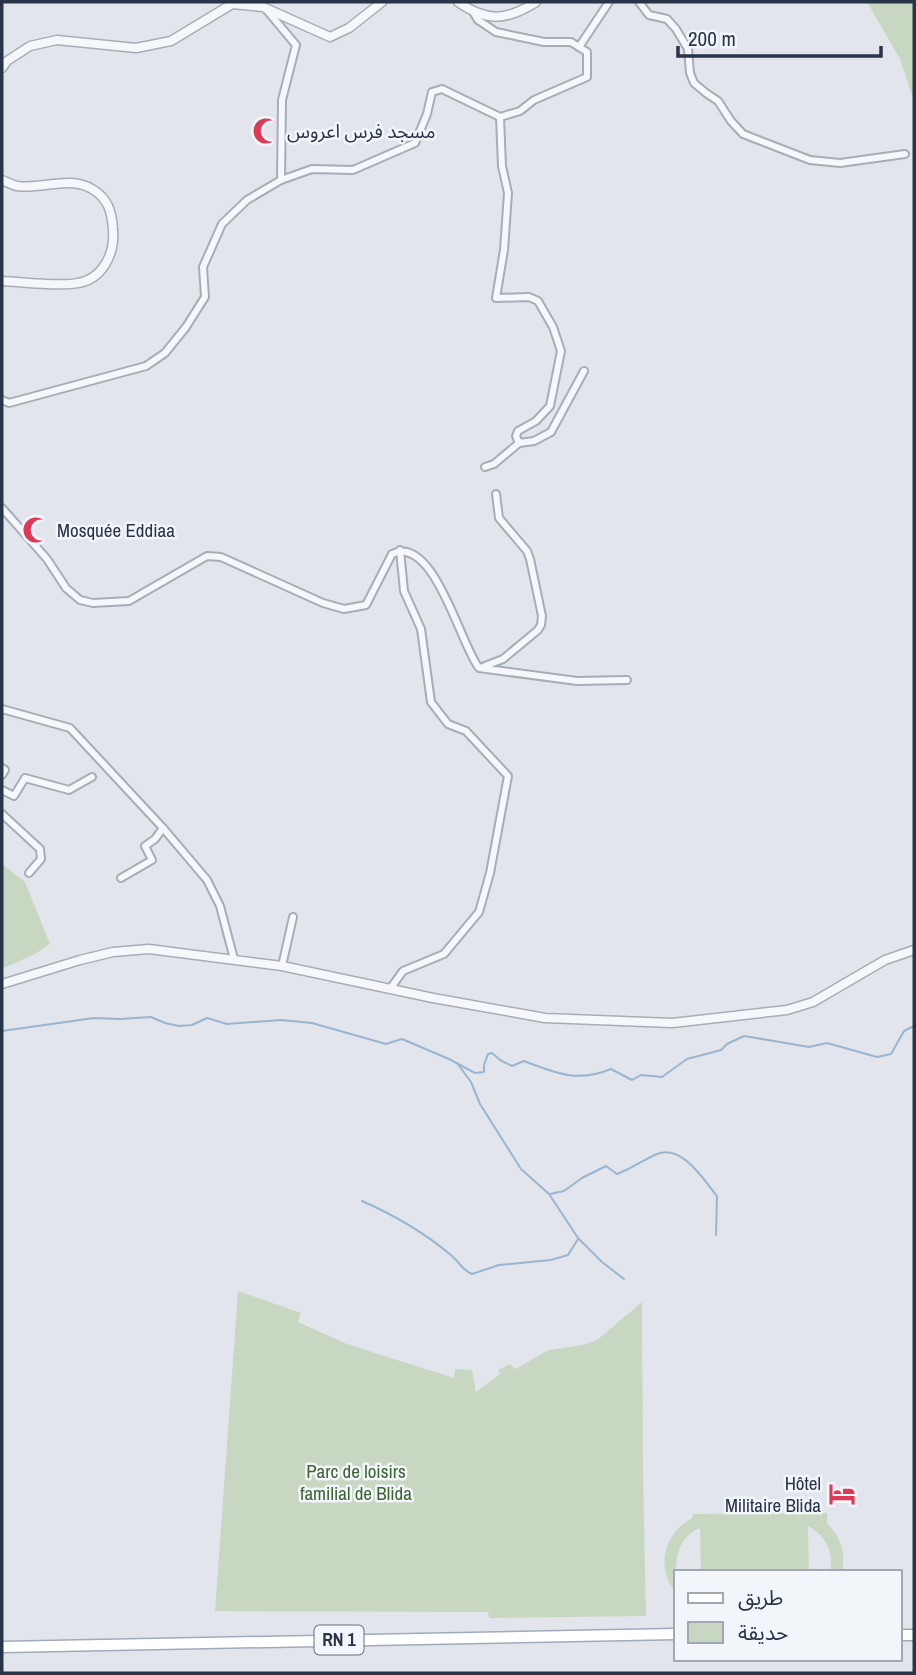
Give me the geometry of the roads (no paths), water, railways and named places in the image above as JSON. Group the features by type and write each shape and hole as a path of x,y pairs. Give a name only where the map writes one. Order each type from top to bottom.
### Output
{"main road":[{"name":"RN 1","path":"2,1649 674,1637"}],"street":[{"path":"2,68 30,46 57,40 136,48 171,41 232,4 264,7 330,37 349,28 382,2"},
{"path":"458,2 473,12 490,17 507,16 536,2"},
{"path":"579,47 609,2"},
{"path":"639,2 649,15 667,19 676,29 688,48 690,73 694,83 718,101 743,134 810,160 840,163 905,153"},
{"path":"264,7 296,45 282,100 281,180"},
{"path":"2,400 9,402 146,366 165,354 205,296 203,267 222,225 247,200 281,180 312,169 354,170 415,143 427,114 432,92 442,89 500,117 520,111 534,100 587,77 587,52 571,42 544,42 496,32 478,20 473,12"},
{"path":"500,117 502,166 508,193 504,250 496,298 529,297 538,301 553,327 561,351 550,406 536,421 518,431 516,436 519,443"},
{"path":"2,180 18,186 77,183 89,186 107,203 112,215 114,242 103,268 92,278 78,283 2,281"},
{"path":"485,467 494,464 519,443 534,441 551,432 584,371"},
{"path":"479,668 503,659 538,630 542,616 527,551 499,518 496,494"},
{"path":"2,508 47,559 66,588 80,600 93,603 129,601 207,556 221,557 323,603 344,609 366,605 393,554 400,550 413,553 432,570 479,668"},
{"path":"390,989 403,971 444,954 479,912 490,873 508,776 466,731 448,724 431,702 421,629 404,591 400,550"},
{"path":"479,668 568,680 627,680"},
{"path":"2,709 70,728 163,828 207,880 220,906 234,959"},
{"path":"2,768 5,770 2,775"},
{"path":"2,790 14,796 25,778 69,790 92,777"},
{"path":"2,814 40,849 41,859 29,873"},
{"path":"121,878 152,860 145,846 155,839 163,828"},
{"path":"282,966 293,917"},
{"path":"2,984 113,952 149,949 282,966 545,1018 648,1023 701,1021 787,1010 822,997 885,960 914,950"}],"waterway":[{"path":"2,1031 94,1018 151,1017 179,1026 192,1025 207,1018 227,1024 281,1020 312,1023 386,1044 402,1039 475,1073 484,1072 488,1054 492,1053 512,1066 524,1061 577,1076 611,1069 632,1080 641,1075 662,1077 687,1059 721,1050 744,1036 809,1047 827,1043 877,1057 891,1054 904,1031 914,1026"},
{"path":"457,1063 471,1082 480,1104 521,1169 549,1194 578,1238 624,1279"},
{"path":"550,1194 564,1191 606,1166 617,1174 657,1154 675,1154 692,1165 717,1196 716,1235"},
{"path":"362,1201 420,1232 472,1274 499,1265 551,1260 568,1255 578,1239"}],"place":[{"name":"مسجد فرس اعروس","path":"266,131"},
{"name":"Mosquée Eddiaa","path":"36,530"},
{"name":"Hôtel Militaire Blida","path":"842,1494"}],"park label":[{"name":"Parc de loisirs familial de Blida","path":"356,1482"}]}
